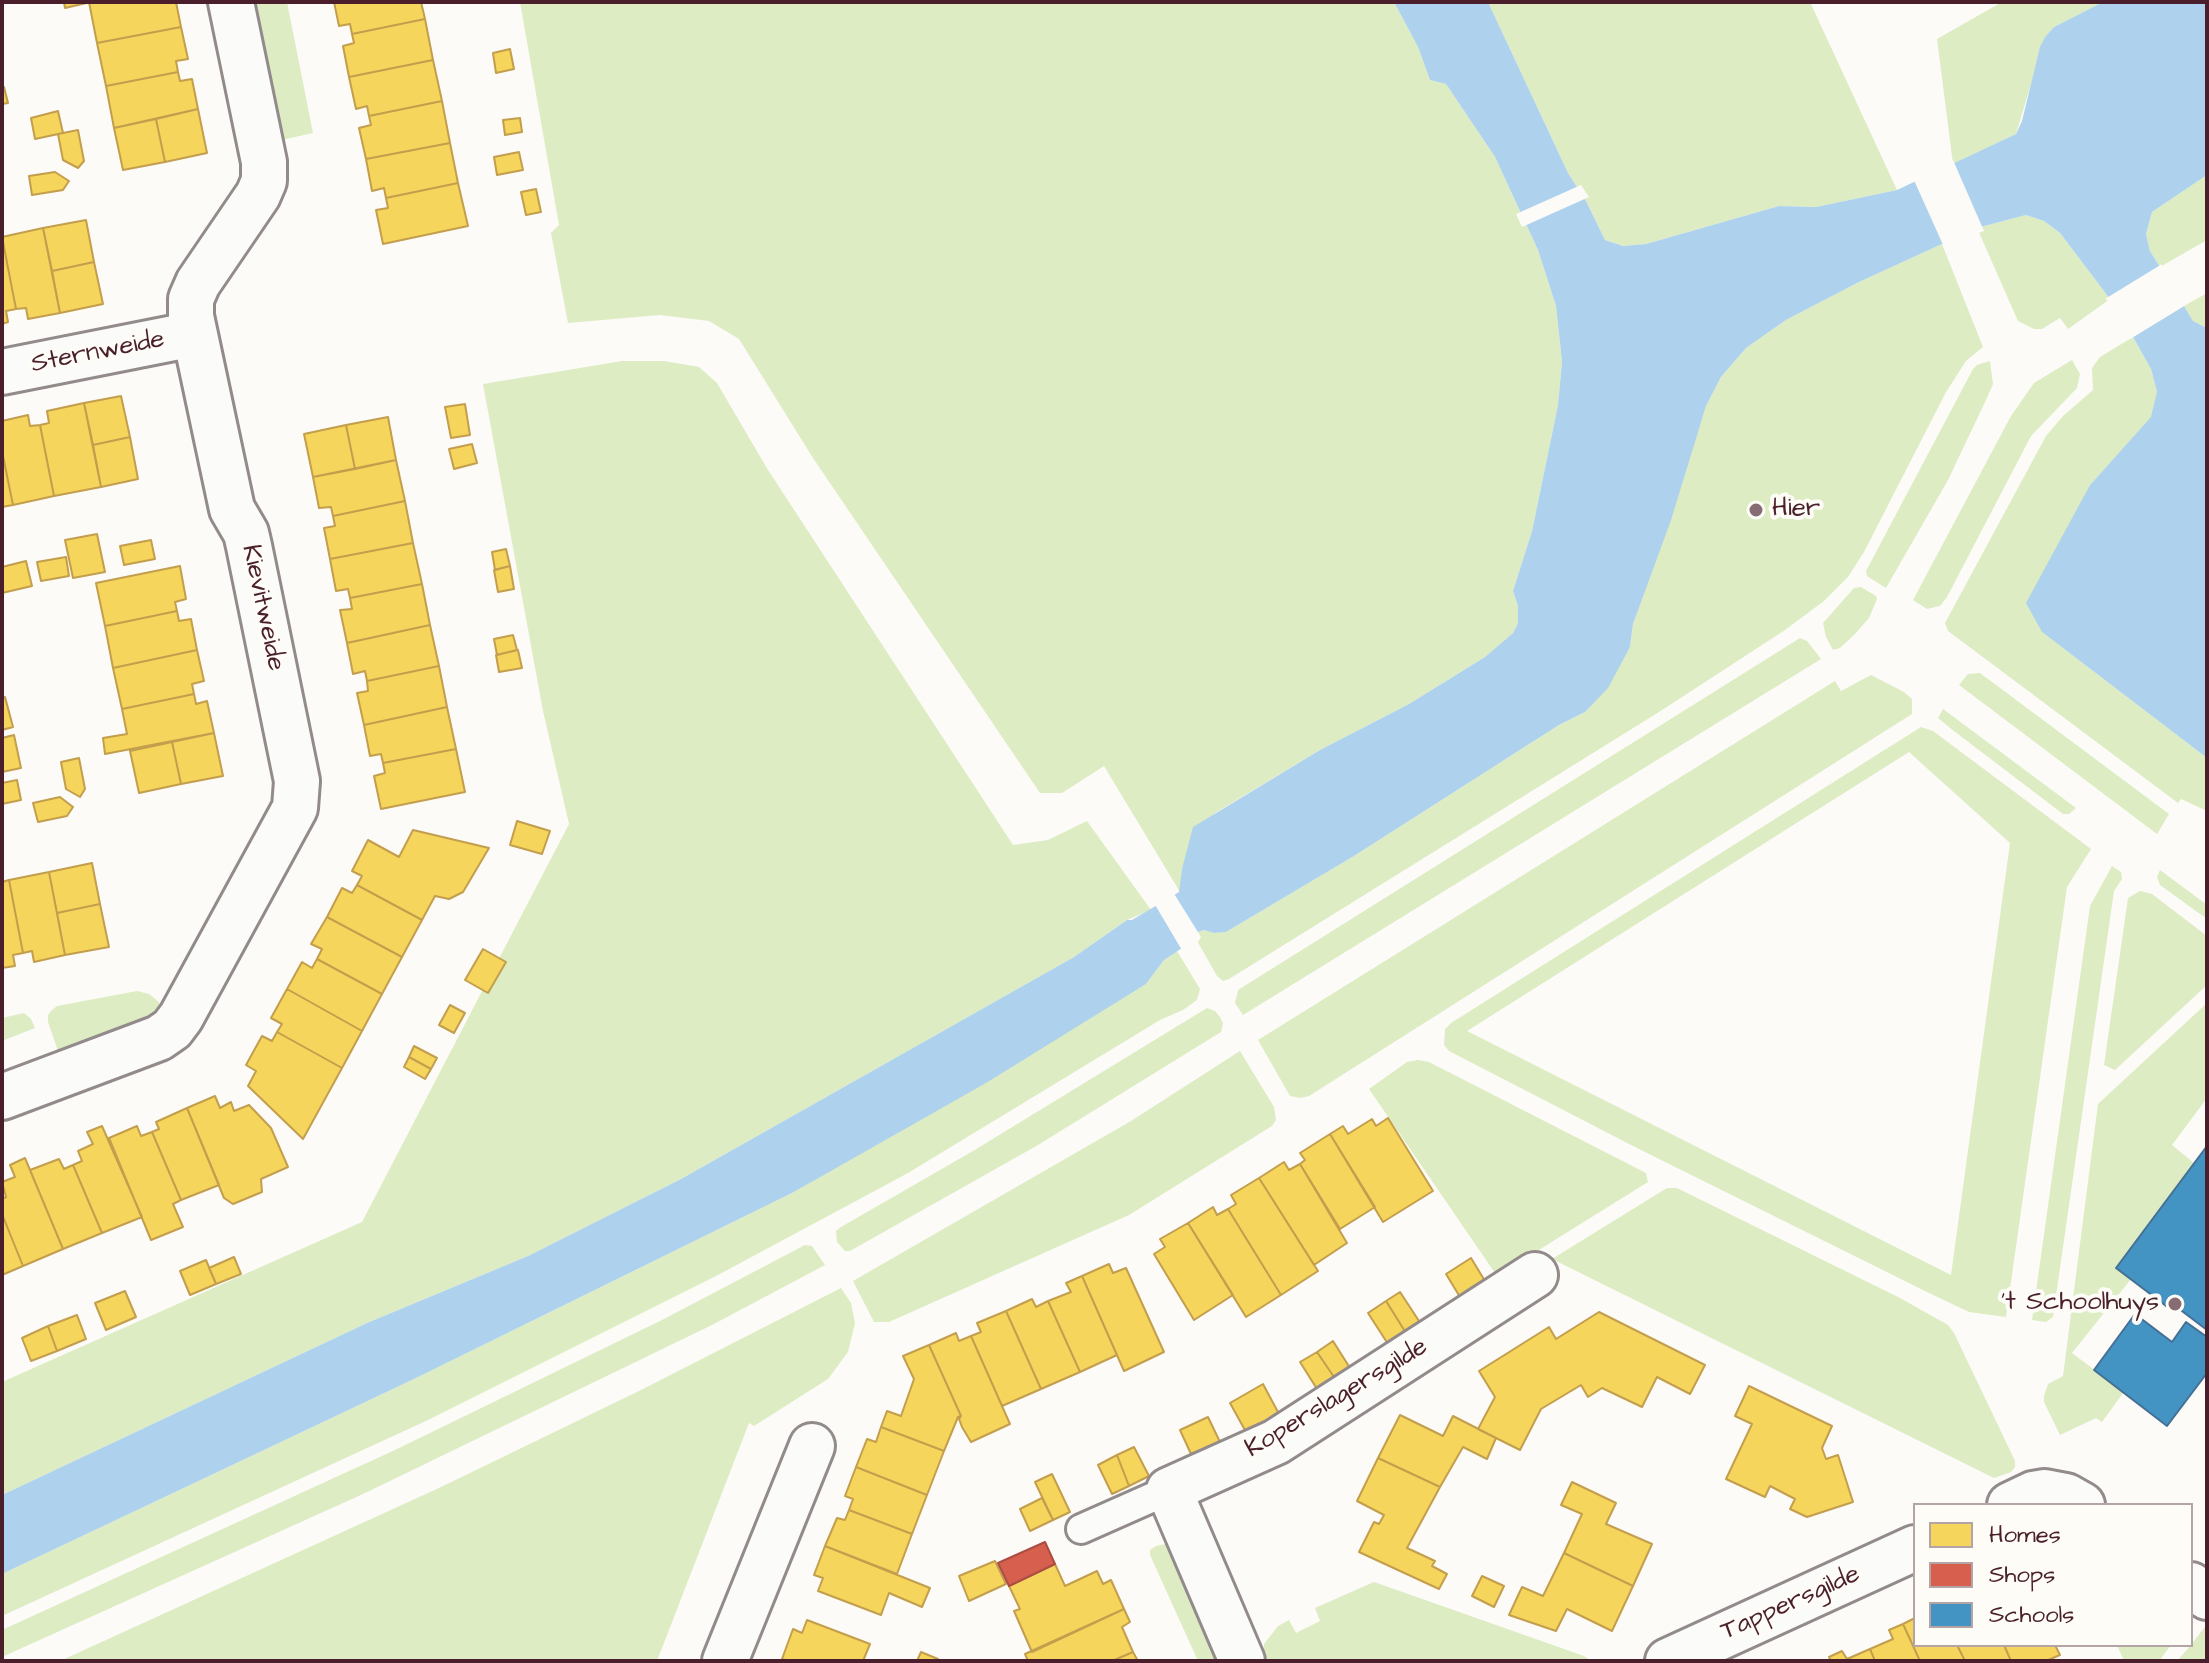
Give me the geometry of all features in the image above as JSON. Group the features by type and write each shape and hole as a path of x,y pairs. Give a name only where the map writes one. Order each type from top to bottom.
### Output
{"street":[{"name":"Kievitweide","path":"2,1097 159,1038 172,1029 295,808 297,781 249,546 246,533 232,509 191,316 194,291 258,195 264,181 264,162 231,2"},
{"name":"Sternweide","path":"2,372 194,334"},
{"name":"Koperslagersgilde","path":"1169,1490 1276,1442 1535,1275"},
{"path":"725,1661 812,1446"},
{"path":"1169,1490 1242,1661"},
{"path":"2014,1503 2045,1492 2066,1496 2078,1503"},
{"name":"Tappersgilde","path":"1668,1661 1913,1549"}],"lane":[{"path":"1081,1529 1169,1490"}],"green space":[{"path":"249,2 287,2 313,133 277,141"},
{"path":"520,2 1394,2 1418,47 1430,80 1446,84 1495,157 1538,250 1556,306 1562,362 1558,405 1532,531 1513,591 1518,606 1518,623 1513,633 1485,657 1409,704 1320,750 1215,813 1182,869 1180,892 1104,766 1062,793 1040,793 813,458 739,339 709,321 660,315 568,323 551,233 559,225"},
{"path":"1488,2 1810,2 1897,190 1816,207 1779,206 1646,244 1623,246 1605,240 1568,173"},
{"path":"2002,2 2103,2 2054,27 2045,37 2016,134 1953,164 1937,39"},
{"path":"2207,175 2207,240 2160,267 2150,251 2146,234 2152,212"},
{"path":"2026,215 2044,221 2060,233 2110,299 2068,329 2060,318 2042,329 2034,329 2018,321 1977,228"},
{"path":"1942,244 1983,347 1966,361 1946,392 1864,552 1848,577 1824,601 1785,630 1659,712 1229,979 1223,981 1217,976 1196,939 1198,932 1226,932 1354,856 1559,725 1585,712 1630,647 1633,624 1706,406 1721,377 1746,348 1786,320"},
{"path":"2207,293 2207,328 2193,321 2184,306"},
{"path":"2133,337 2151,369 2157,392 2156,405 2151,418 2090,485 2042,632 2207,758 2207,811 2181,799 2178,803 1948,631 1945,623 2046,436 2063,416 2093,390 2092,368 2100,357"},
{"path":"2072,360 2080,374 2077,388 2031,436 1947,597 1940,606 1927,609 1913,600 2011,416 2034,383"},
{"path":"622,361 664,361 699,367 717,383 768,470 1013,845 1048,840 1087,821 1151,910 1127,920 1074,957 681,1179 528,1256 367,1323 2,1495 2,1382 362,1222 569,824 543,711 483,384"},
{"path":"1990,361 1993,384 1986,400 1948,480 1886,588 1867,576 1866,571 1973,369"},
{"path":"1861,587 1877,599 1869,618 1840,648 1833,650 1823,623 1854,588"},
{"path":"1800,638 1807,641 1821,659 1243,1015 1235,1003 1238,990"},
{"path":"1980,673 2169,814 2157,834 1959,685 1968,674"},
{"path":"1871,675 1912,699 1912,714 1309,1096 1290,1096 1258,1040 1835,681 1841,691"},
{"path":"1943,709 2076,808 2069,814 2063,814 1938,718"},
{"path":"1921,727 1933,731 2091,849 2067,887 2006,1317 1969,1312 1929,1293 1449,1051 1444,1045 1445,1029","holes":["1909,752 2010,843 1951,1275 1467,1031"]},
{"path":"2112,866 2121,872 2122,879 2114,891 2053,1317 2046,1322 2032,1320 2090,906"},
{"path":"2160,870 2207,905 2207,919 2160,885 2157,877"},
{"path":"2140,891 2152,894 2207,936 2207,985 2115,1070 2104,1065 2128,898"},
{"path":"1177,951 1200,989 1197,1000 908,1173 718,1275 428,1420 2,1616 2,1574 414,1379 792,1193 1146,984 1164,960"},
{"path":"137,991 149,994 159,1002 162,1011 156,1018 60,1057 48,1022 51,1011 57,1006"},
{"path":"2207,1003 2207,1098 2172,1145 2194,1163 2116,1267 2131,1279 2072,1353 2124,1392 2102,1422 2096,1418 2060,1435 2044,1396 2048,1384 2063,1376 2098,1104"},
{"path":"1207,1008 1220,1017 1223,1023 1221,1032 1038,1145 850,1251 845,1251 837,1242 836,1231 841,1227 973,1151"},
{"path":"24,1013 35,1028 2,1041 2,1018"},
{"path":"1240,1051 1274,1107 1276,1120 1272,1126 1129,1215 889,1322 874,1322 853,1281 1131,1121"},
{"path":"1407,1062 1429,1062 1646,1173 1648,1182 1497,1276 1369,1089"},
{"path":"1667,1188 1677,1188 1900,1298 1948,1325 2015,1461 2011,1472 1994,1478 1552,1259"},
{"path":"805,1245 812,1246 825,1265 712,1325 363,1494 2,1657 2,1630 395,1450 662,1320"},
{"path":"841,1288 851,1303 855,1323 848,1352 828,1379 754,1426 749,1423 657,1661 60,1661 439,1488"},
{"path":"1170,1543 1224,1661 1198,1661 1150,1555 1150,1550 1156,1546"},
{"path":"1374,1582 1591,1661 1263,1661 1264,1644 1278,1626 1289,1620 1296,1633 1320,1621 1315,1608"},
{"path":"2207,1624 2207,1661 2177,1661 2189,1647 2193,1647 2193,1642"},
{"path":"2118,1647 2170,1647 2159,1661 2124,1661"}],"water":[{"path":"1394,2 1488,2 1568,173 1605,240 1623,246 1646,244 1779,206 1816,207 1897,190 2016,134 2045,37 2054,27 2103,2 2207,2 2207,175 2152,212 2146,234 2150,251 2160,267 2110,299 2060,233 2044,221 2026,215 1977,228 1859,282 1786,320 1746,348 1721,377 1706,406 1671,520 1633,624 1630,647 1608,688 1585,712 1559,725 1354,856 1226,932 1198,932 1196,939 1164,960 1146,984 986,1083 792,1193 414,1379 2,1574 2,1495 367,1323 528,1256 681,1179 1074,957 1127,920 1179,892 1193,827 1320,750 1409,704 1485,657 1513,633 1518,623 1518,606 1513,591 1532,531 1558,405 1562,362 1556,306 1538,250 1495,157 1446,84 1430,80 1418,47"},
{"path":"2184,306 2193,321 2207,328 2207,758 2042,632 2026,603 2090,485 2151,417 2157,392 2151,369 2133,337"}],"pier":[{"path":"1953,160 1984,231 1944,247 1913,178"},
{"path":"1581,185 1589,197 1522,227 1516,214"},
{"path":"2162,264 2162,270 2112,302 2105,299"},
{"path":"2182,302 2187,304 2130,339 2131,334"},
{"path":"1173,892 1201,937 1183,952 1154,903"}],"building: Homes":[{"path":"64,2 91,2 65,8"},
{"path":"89,2 176,2 181,27 97,43"},
{"path":"334,2 421,2 425,19 352,34 350,24 339,26"},
{"path":"425,19 433,60 349,77 343,46 354,43 352,34"},
{"path":"181,27 188,59 176,61 178,72 106,86 97,43"},
{"path":"510,49 514,69 496,73 493,53"},
{"path":"433,60 442,101 369,116 367,106 356,109 349,77"},
{"path":"178,72 180,81 192,79 198,109 114,128 106,86"},
{"path":"2,88 8,103 2,104"},
{"path":"442,101 450,143 366,159 359,128 371,125 369,116"},
{"path":"198,109 207,153 165,162 156,119"},
{"path":"58,111 63,133 35,139 31,118"},
{"path":"520,118 522,132 505,135 503,120"},
{"path":"156,119 165,162 123,170 114,128"},
{"path":"78,130 84,161 78,168 63,160 58,134"},
{"path":"450,143 458,183 386,198 384,188 372,191 366,159"},
{"path":"519,152 523,170 497,175 494,157"},
{"path":"55,172 69,181 63,190 32,195 29,176"},
{"path":"458,183 468,226 383,244 376,210 388,208 386,198"},
{"path":"536,189 541,212 526,215 521,192"},
{"path":"86,220 94,262 52,271 43,228"},
{"path":"43,228 60,313 28,319 26,308 16,309 2,237"},
{"path":"2,237 16,309 6,311 8,322 2,324"},
{"path":"94,262 103,304 60,313 52,271"},
{"path":"121,396 130,437 93,445 84,403"},
{"path":"84,403 101,487 54,496 40,425 49,423 47,411"},
{"path":"465,404 470,435 451,438 445,407"},
{"path":"28,415 30,426 40,425 54,496 13,505 2,451 2,421"},
{"path":"388,417 396,460 355,469 346,425"},
{"path":"346,425 355,469 313,477 304,434"},
{"path":"130,437 138,479 101,487 93,445"},
{"path":"472,444 477,463 454,469 449,449"},
{"path":"2,451 13,505 2,507"},
{"path":"396,460 405,501 333,516 331,507 319,508 313,477"},
{"path":"405,501 413,543 330,559 324,528 335,526 333,516"},
{"path":"97,534 105,572 73,578 65,540"},
{"path":"151,540 155,559 124,565 120,546"},
{"path":"413,543 422,584 350,598 348,589 336,591 330,559"},
{"path":"506,549 510,566 495,570 492,552"},
{"path":"66,557 69,576 41,581 37,562"},
{"path":"26,561 32,586 2,593 2,567"},
{"path":"180,566 186,599 175,602 177,611 105,626 96,583"},
{"path":"510,566 514,589 498,592 494,570"},
{"path":"422,584 430,625 347,643 340,610 352,609 350,598"},
{"path":"177,611 179,621 191,619 197,650 113,668 105,626"},
{"path":"430,625 439,666 367,681 365,671 353,674 347,643"},
{"path":"513,635 517,650 497,655 494,639"},
{"path":"197,650 204,681 192,684 194,694 122,709 113,668"},
{"path":"518,650 522,668 499,672 496,655"},
{"path":"439,666 447,707 364,725 357,693 368,691 367,681"},
{"path":"194,694 196,704 207,701 214,733 105,754 103,738 127,734 122,709"},
{"path":"5,697 13,727 2,730 2,698"},
{"path":"447,707 456,749 383,763 381,754 370,756 364,725"},
{"path":"214,733 223,776 181,784 172,742"},
{"path":"14,735 21,768 2,772 2,738"},
{"path":"172,742 181,784 139,793 130,751"},
{"path":"456,749 465,792 381,809 374,776 385,773 383,763"},
{"path":"79,758 85,789 80,797 66,789 61,762"},
{"path":"17,780 21,800 2,804 2,783"},
{"path":"60,797 73,807 67,816 38,822 33,803"},
{"path":"517,821 550,831 542,854 510,845"},
{"path":"413,830 489,848 463,892 449,899 435,896 422,920 357,885 362,876 352,871 368,840 399,857"},
{"path":"92,863 100,904 57,913 49,872"},
{"path":"49,872 65,955 34,962 32,951 23,953 9,880"},
{"path":"9,880 23,953 13,955 15,966 2,968 2,882"},
{"path":"357,885 422,920 402,957 327,917 342,888 352,893"},
{"path":"100,904 109,947 65,955 57,913"},
{"path":"327,917 402,957 382,994 317,959 322,949 311,944"},
{"path":"483,949 506,962 488,993 465,980"},
{"path":"317,959 382,994 362,1031 287,989 302,962 312,968"},
{"path":"287,989 362,1031 342,1068 277,1032 282,1024 271,1018"},
{"path":"450,1005 465,1013 454,1033 439,1025"},
{"path":"277,1032 342,1068 303,1139 248,1086 256,1071 246,1065 262,1036 272,1041"},
{"path":"414,1046 437,1058 431,1069 409,1057"},
{"path":"409,1057 431,1069 425,1079 404,1067"},
{"path":"215,1096 220,1108 231,1102 234,1111 249,1105 271,1128 288,1167 261,1179 262,1192 233,1204 224,1198 187,1108"},
{"path":"187,1108 219,1185 181,1200 152,1132 159,1129 156,1122"},
{"path":"1388,1118 1433,1191 1383,1222 1330,1134 1343,1126 1348,1134 1372,1119 1376,1126"},
{"path":"102,1126 142,1217 102,1233 73,1165 82,1161 78,1151 93,1144 87,1132"},
{"path":"137,1126 141,1136 152,1132 181,1200 173,1204 183,1227 151,1240 109,1138"},
{"path":"1330,1134 1375,1207 1340,1229 1300,1164 1305,1160 1300,1153"},
{"path":"25,1158 63,1249 23,1266 2,1214 2,1199 6,1197 2,1182 15,1177 10,1165"},
{"path":"59,1159 64,1169 73,1165 102,1233 63,1249 30,1170"},
{"path":"1284,1162 1289,1170 1300,1164 1347,1243 1314,1265 1259,1178"},
{"path":"1259,1178 1318,1271 1281,1295 1228,1209 1236,1204 1231,1195"},
{"path":"1213,1207 1217,1215 1228,1209 1281,1295 1246,1317 1188,1223"},
{"path":"2,1214 23,1266 2,1275"},
{"path":"1188,1223 1233,1295 1194,1320 1154,1254 1165,1247 1160,1239"},
{"path":"234,1257 241,1274 216,1284 209,1268"},
{"path":"1471,1258 1485,1281 1460,1297 1446,1274"},
{"path":"206,1260 216,1284 190,1295 180,1271"},
{"path":"1109,1264 1113,1273 1126,1268 1164,1352 1124,1371 1082,1276"},
{"path":"1082,1276 1117,1355 1080,1372 1048,1301 1071,1292 1066,1283"},
{"path":"125,1291 136,1317 106,1330 95,1303"},
{"path":"1400,1292 1421,1324 1406,1333 1386,1301"},
{"path":"1032,1299 1036,1307 1048,1301 1080,1372 1041,1389 1006,1311"},
{"path":"1386,1301 1406,1333 1388,1344 1368,1313"},
{"path":"1006,1311 1041,1389 1002,1406 971,1336 981,1332 977,1323"},
{"path":"1599,1312 1705,1365 1690,1394 1657,1377 1642,1407 1602,1388 1588,1397 1581,1385 1541,1409 1520,1450 1478,1429 1495,1397 1479,1371 1549,1327 1556,1339"},
{"path":"77,1315 86,1339 57,1351 48,1326"},
{"path":"48,1326 57,1351 31,1361 22,1338"},
{"path":"956,1333 959,1341 971,1336 1010,1424 971,1442 929,1345"},
{"path":"1333,1341 1350,1368 1334,1377 1317,1352"},
{"path":"929,1345 961,1416 944,1451 881,1427 887,1411 901,1416 914,1379 903,1356"},
{"path":"1317,1352 1334,1377 1317,1389 1300,1362"},
{"path":"1263,1384 1279,1414 1246,1432 1230,1403"},
{"path":"1749,1386 1832,1426 1822,1448 1826,1459 1838,1455 1853,1502 1807,1517 1790,1509 1795,1499 1770,1486 1765,1497 1726,1479 1752,1424 1735,1416"},
{"path":"1400,1415 1443,1436 1453,1416 1496,1438 1487,1459 1463,1447 1440,1487 1378,1458"},
{"path":"1208,1417 1220,1442 1191,1454 1180,1430"},
{"path":"881,1427 944,1451 927,1495 856,1467 867,1439 876,1442"},
{"path":"1134,1447 1149,1476 1129,1486 1117,1455"},
{"path":"1117,1455 1129,1486 1112,1494 1098,1465"},
{"path":"1378,1458 1440,1487 1407,1548 1435,1561 1432,1566 1447,1574 1439,1589 1359,1552 1374,1522 1379,1524 1384,1515 1357,1501"},
{"path":"856,1467 927,1495 912,1534 849,1510 853,1499 845,1496"},
{"path":"1052,1474 1070,1512 1053,1520 1035,1482"},
{"path":"1572,1482 1616,1503 1606,1524 1652,1544 1633,1586 1564,1553 1582,1514 1561,1505"},
{"path":"1042,1498 1053,1520 1030,1531 1020,1509"},
{"path":"849,1510 912,1534 897,1574 825,1546 837,1518 845,1520"},
{"path":"825,1546 930,1588 922,1607 889,1593 881,1615 818,1591 823,1578 814,1575"},
{"path":"1564,1553 1633,1586 1612,1631 1567,1609 1556,1631 1509,1615 1522,1587 1543,1596"},
{"path":"995,1561 1006,1584 969,1601 959,1576"},
{"path":"1055,1564 1065,1586 1097,1571 1103,1584 1111,1580 1124,1609 1032,1652 1014,1611 1020,1609 1009,1586"},
{"path":"1482,1576 1504,1586 1494,1607 1472,1596"},
{"path":"1124,1609 1130,1622 1122,1627 1133,1652 1112,1661 1028,1661 1025,1654"},
{"path":"1913,1619 1913,1646 1903,1624"},
{"path":"807,1620 870,1644 863,1661 782,1659 793,1629 802,1633"},
{"path":"1903,1624 1920,1661 1875,1661 1870,1649 1893,1639 1889,1630"},
{"path":"1914,1647 1958,1647 1965,1661 1920,1661"},
{"path":"1958,1647 2005,1647 2011,1661 1965,1661"},
{"path":"2005,1647 2056,1647 2060,1655 2046,1661 2011,1661"},
{"path":"1870,1649 1875,1661 1831,1661 1829,1657 1842,1651 1847,1659"},
{"path":"921,1652 938,1659 938,1661 917,1661"},
{"path":"1133,1652 1138,1661 1112,1661"}],"building: Shops":[{"path":"1045,1542 1055,1564 1009,1586 998,1563"}],"building: Schools":[{"path":"2207,1146 2207,1330 2174,1305 2170,1309 2116,1268"},
{"path":"2135,1314 2172,1342 2186,1322 2207,1337 2207,1373 2167,1426 2094,1370"}],"place":[{"name":"Hier","path":"1756,510"},
{"name":"'t Schoolhuys","path":"2175,1304"}]}
